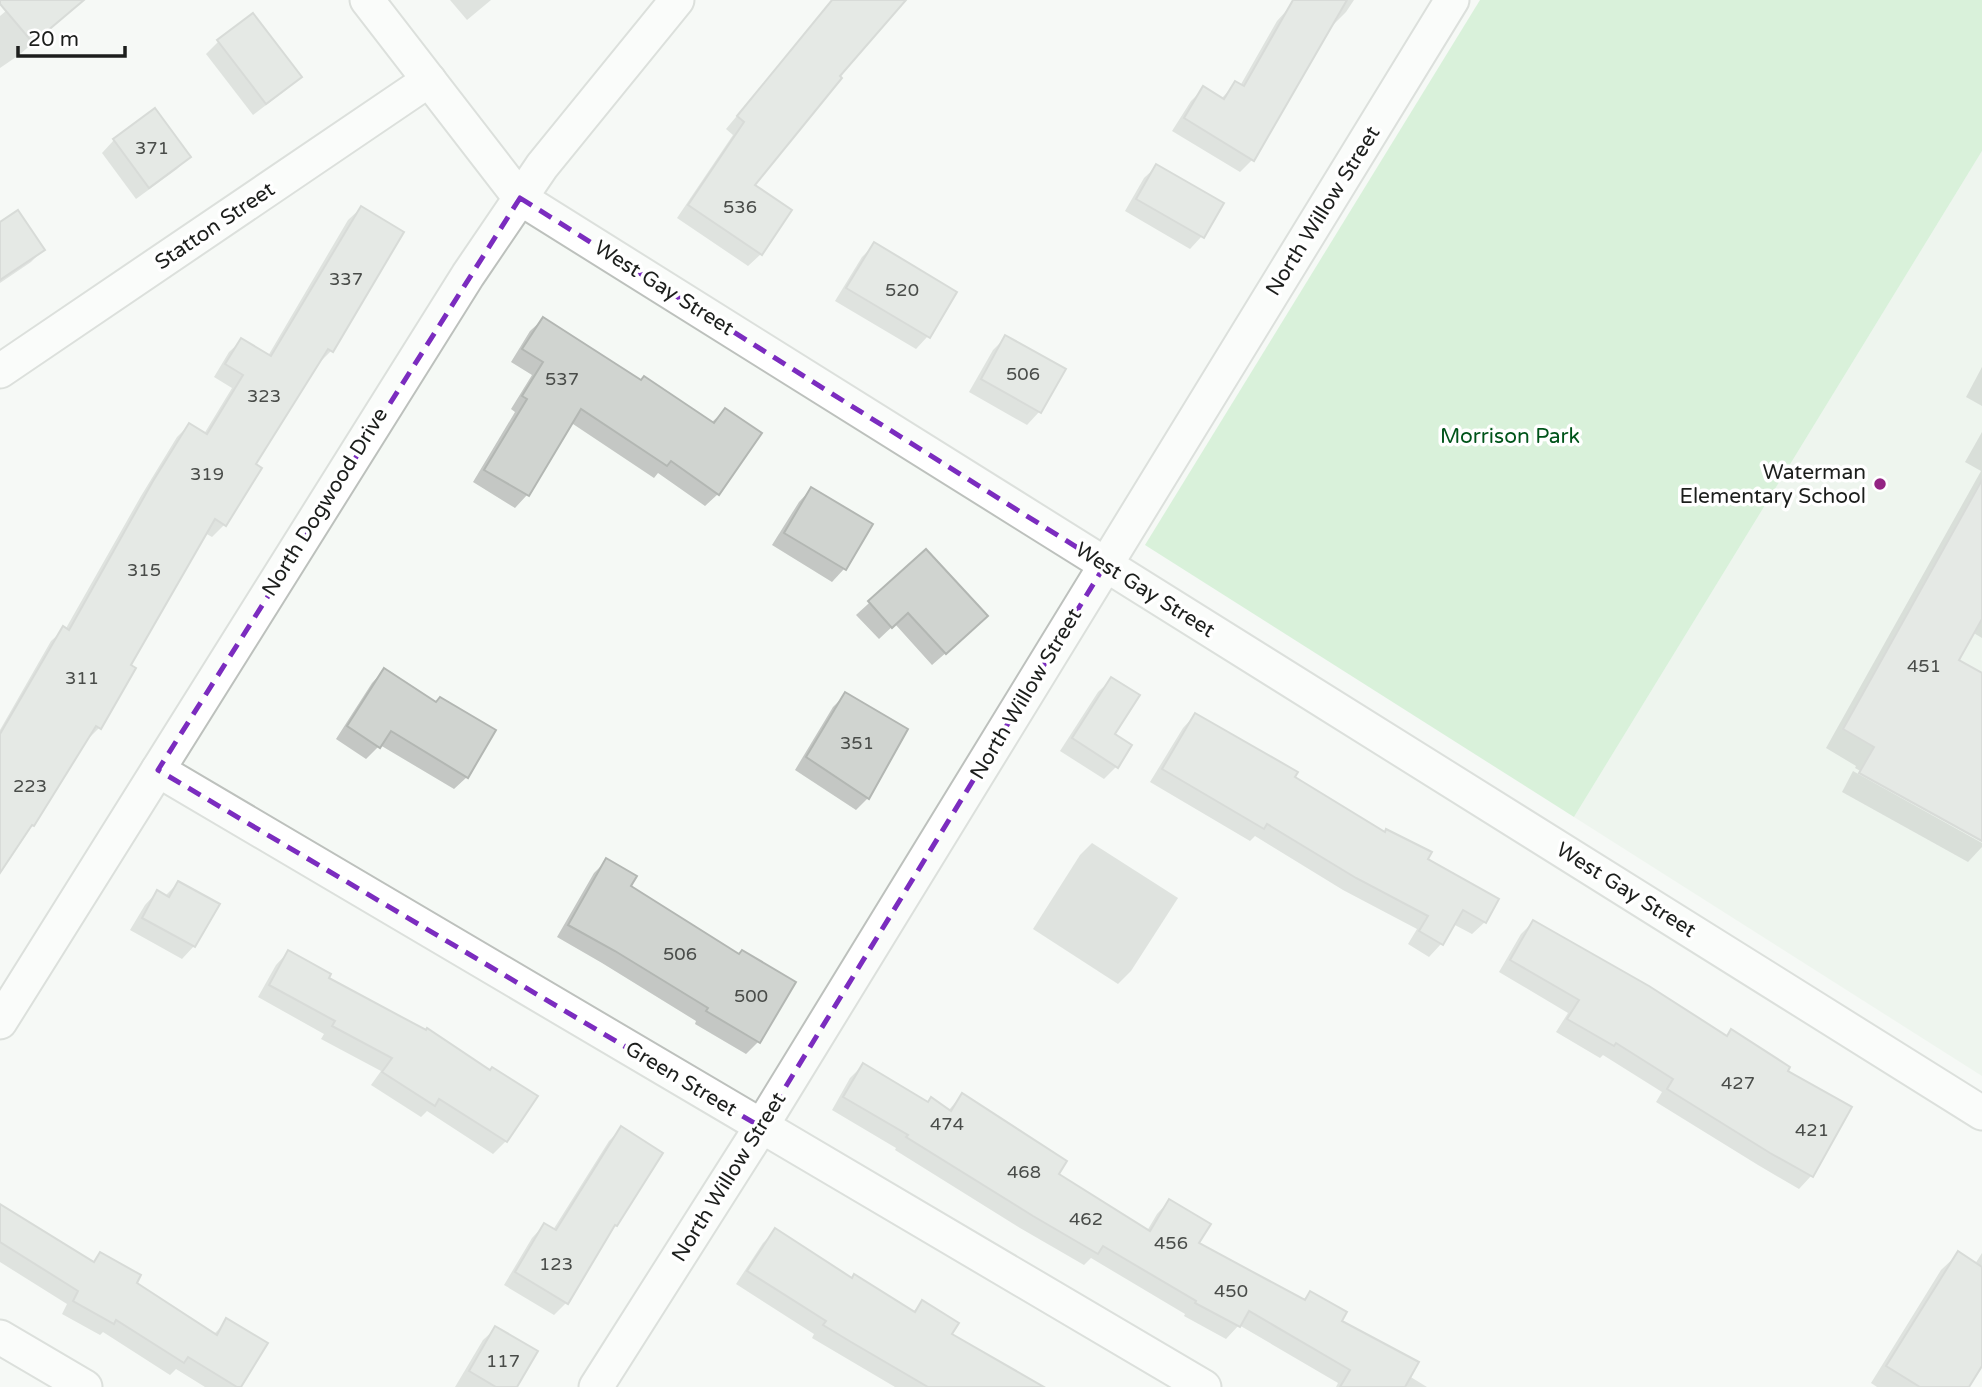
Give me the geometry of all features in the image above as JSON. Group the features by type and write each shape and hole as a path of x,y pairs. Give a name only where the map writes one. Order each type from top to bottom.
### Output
{"street":[{"name":"West Gay Street","path":"367,0 520,198 1982,1113"},
{"name":"North Dogwood Drive","path":"0,1022 468,275 550,157 677,0"},
{"name":"North Willow Street","path":"596,1387 761,1127 1452,0"},
{"name":"Statton Street","path":"0,371 429,80"},
{"name":"Green Street","path":"158,770 1204,1387"},
{"path":"0,1337 85,1387"}],"highlighted area":[{"path":"520,198 1105,565 761,1127 158,770"}],"shaded area":[{"name":"Waterman Elementary School","path":"1982,151 1982,1076 1574,817"}],"green space":[{"name":"Morrison Park","path":"1480,0 1982,0 1982,151 1574,817 1145,545"}],"building":[{"path":"0,0 84,0 33,43 0,4"},
{"path":"832,0 906,0 840,76 842,78 755,185 792,210 762,255 688,205 744,122 737,116"},
{"path":"1293,0 1347,0 1254,161 1184,118 1203,86 1224,99 1235,81 1244,86"},
{"path":"253,13 302,77 266,104 217,40"},
{"path":"155,108 191,157 149,188 113,139"},
{"path":"1156,164 1224,203 1204,238 1136,199"},
{"path":"361,206 404,232 333,352 328,349 256,464 262,468 226,526 215,519 131,665 136,668 101,729 96,726 34,826 32,825 0,873 0,734 63,626 69,630 189,423 207,434 243,375 225,364 241,338 271,356"},
{"path":"18,210 45,250 0,280 0,222"},
{"path":"874,242 957,292 930,338 846,288"},
{"path":"543,317 641,380 644,376 714,423 725,408 762,433 719,495 671,461 667,466 581,409 529,496 484,470 527,399 522,396 543,362 522,349"},
{"path":"1005,335 1066,369 1041,413 981,379"},
{"path":"1982,480 1982,619 1959,660 1982,673 1982,841 1859,773 1874,747 1843,729"},
{"path":"811,487 873,524 846,570 784,533"},
{"path":"926,549 988,616 946,654 908,613 892,628 868,601"},
{"path":"384,668 436,702 440,697 496,730 468,778 391,731 380,748 347,726"},
{"path":"1111,677 1140,695 1115,734 1132,745 1118,768 1072,738"},
{"path":"845,692 908,729 869,799 806,757"},
{"path":"1195,713 1298,772 1295,777 1385,832 1386,829 1432,852 1428,859 1499,899 1486,923 1463,910 1443,945 1419,931 1428,916 1356,878 1267,824 1264,829 1162,769"},
{"path":"606,858 637,876 631,886 739,954 742,950 796,982 760,1043 706,1011 708,1008 568,925"},
{"path":"178,881 220,904 195,947 142,918 157,890 169,897"},
{"path":"1533,920 1649,986 1727,1036 1731,1029 1790,1067 1788,1071 1852,1107 1813,1177 1667,1089 1673,1079 1616,1043 1614,1046 1567,1019 1579,1000 1510,960"},
{"path":"288,950 331,974 329,978 426,1030 427,1028 490,1070 492,1067 538,1096 507,1142 439,1099 435,1106 382,1072 392,1058 332,1026 335,1021 269,985"},
{"path":"863,1063 928,1102 931,1097 951,1111 962,1093 1067,1161 1059,1174 1150,1231 1169,1199 1211,1224 1199,1243 1305,1300 1310,1291 1347,1312 1342,1321 1419,1362 1405,1387 1340,1387 1350,1370 1249,1311 1240,1327 1195,1303 1196,1301 1103,1246 1098,1254 1033,1216 906,1137 908,1135 843,1097"},
{"path":"621,1126 663,1153 617,1226 615,1225 568,1304 515,1272 544,1223 556,1230"},
{"path":"0,1204 94,1262 100,1252 141,1275 137,1283 217,1335 226,1318 268,1343 241,1387 188,1357 184,1363 116,1320 114,1324 73,1301 78,1291 0,1242"},
{"path":"775,1228 852,1278 854,1274 915,1312 922,1300 959,1323 952,1334 1044,1387 928,1387 851,1342 823,1325 826,1321 747,1271"},
{"path":"1958,1251 1982,1267 1982,1366 1969,1387 1920,1387 1886,1366"},
{"path":"495,1326 538,1351 517,1387 496,1387 469,1371"}],"place":[{"name":"Waterman Elementary School","path":"1880,484"}]}
